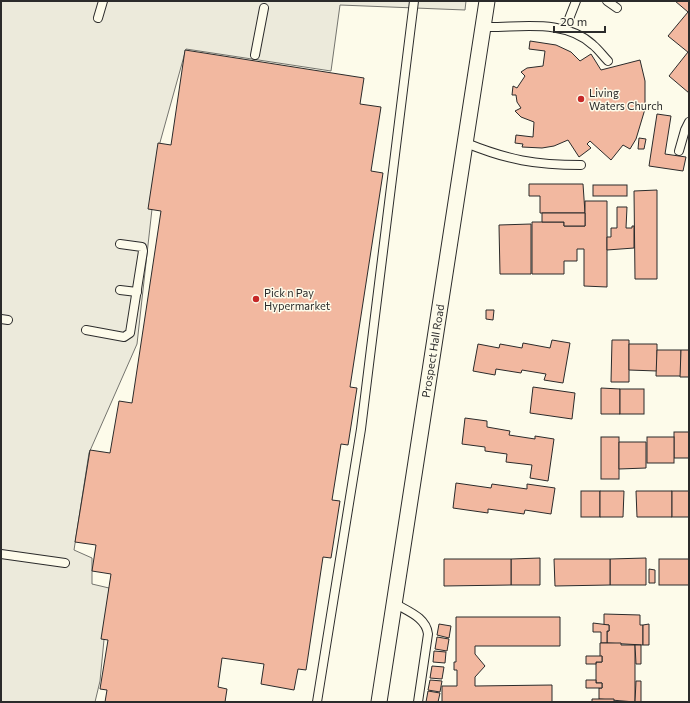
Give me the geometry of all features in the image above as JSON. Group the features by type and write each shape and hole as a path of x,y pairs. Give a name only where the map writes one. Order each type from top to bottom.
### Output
{"street":[{"name":"Prospect Hall Road","path":"379,702 487,1"}],"lane":[{"path":"98,18 103,1"},
{"path":"317,702 361,429 414,1"},
{"path":"565,29 576,1"},
{"path":"606,1 617,8"},
{"path":"255,55 264,8"},
{"path":"484,27 537,26 565,29 592,44 608,61"},
{"path":"679,151 689,122"},
{"path":"466,143 501,156 531,163 581,165"},
{"path":"86,330 126,336 132,328 143,251 142,247 138,245 120,244"},
{"path":"120,290 137,292"},
{"path":"1,554 65,563"},
{"path":"394,603 420,619 428,628 418,702"}],"shaded area":[{"path":"1,1 466,1 465,10 340,5 331,71 186,49 159,146 137,344 89,453 74,550 92,558 92,584 109,588 100,681 95,702 1,702"}],"building":[{"path":"675,1 689,1 689,12 688,12"},
{"path":"689,12 689,53 668,36"},
{"name":"Living Waters Church","path":"530,41 556,45 571,52 580,61 591,54 601,70 640,60 645,81 645,109 636,139 630,149 623,145 611,160 590,141 587,144 591,148 579,157 568,140 554,146 542,148 522,147 523,144 515,143 516,135 533,137 534,122 521,117 515,111 521,108 517,102 516,95 512,95 513,86 517,88 525,76 521,72 527,68 543,66 545,51 529,49"},
{"name":"Pick n Pay Hypermarket","path":"185,50 364,78 360,104 381,107 371,171 383,173 350,387 357,388 348,445 341,444 332,500 340,501 331,558 323,557 306,670 298,669 294,690 261,684 264,664 222,658 218,687 227,689 225,702 105,702 107,690 100,689 108,640 101,639 111,574 92,571 96,545 75,542 90,450 110,453 119,401 132,403 161,211 148,209 158,143 171,145"},
{"path":"688,52 689,53 689,93 669,76"},
{"path":"657,114 671,116 665,154 686,157 683,171 649,166"},
{"path":"639,138 646,139 644,149 638,149"},
{"path":"529,184 583,184 585,213 540,213 540,196 529,196"},
{"path":"593,185 627,185 627,196 593,196"},
{"path":"657,190 657,279 635,279 634,191"},
{"path":"585,201 607,201 607,287 584,286 584,249 577,249 577,261 564,261 564,274 532,274 532,222 564,222 564,226 585,226"},
{"path":"617,207 627,207 626,228 632,228 632,226 634,226 634,248 607,250 607,237 611,237 611,228 617,228"},
{"path":"542,213 585,213 585,226 564,226 564,222 542,222"},
{"path":"531,224 531,274 500,274 499,225"},
{"path":"486,310 494,310 493,320 486,319"},
{"path":"552,340 570,343 563,383 544,380 546,374 522,370 521,373 496,369 495,375 473,371 478,344 499,348 500,344 522,348 523,343 550,348"},
{"path":"612,340 629,340 629,382 611,382"},
{"path":"629,344 657,344 657,371 629,370"},
{"path":"657,350 681,350 681,376 656,376"},
{"path":"681,350 689,350 689,377 680,377"},
{"path":"533,387 575,393 572,419 530,413"},
{"path":"601,388 620,389 620,414 601,414"},
{"path":"620,389 644,389 644,414 620,414"},
{"path":"465,418 487,421 487,427 510,431 509,435 535,439 535,436 554,439 548,481 530,478 532,465 506,462 507,454 485,451 485,447 462,444"},
{"path":"674,432 689,432 689,458 674,458"},
{"path":"601,437 619,437 619,479 601,479"},
{"path":"647,437 674,437 674,463 647,463"},
{"path":"619,442 646,442 646,468 619,469"},
{"path":"456,483 491,488 492,484 527,489 527,484 555,488 551,514 525,510 524,514 488,509 488,513 453,508"},
{"path":"581,491 600,491 600,517 581,517"},
{"path":"600,491 624,491 623,517 600,517"},
{"path":"636,491 672,491 672,517 637,517"},
{"path":"672,491 689,491 689,517 672,517"},
{"path":"540,558 540,585 511,585 511,559"},
{"path":"646,558 646,585 610,585 610,559"},
{"path":"444,559 511,559 511,585 444,586"},
{"path":"554,559 610,559 610,585 555,586"},
{"path":"659,559 689,559 689,585 659,585"},
{"path":"649,569 655,570 655,583 649,583"},
{"path":"604,614 640,615 640,625 643,625 643,645 607,643 607,631 609,631 609,625 604,625"},
{"path":"456,617 560,617 560,646 475,646 475,654 485,666 475,677 475,686 552,685 552,702 442,702 442,686 457,686 457,670 454,670 454,662 456,662"},
{"path":"593,623 609,625 609,631 607,631 607,643 601,643 601,632 593,632"},
{"path":"439,624 451,626 449,638 437,635"},
{"path":"649,624 649,645 643,645 643,625"},
{"path":"437,637 449,639 447,651 435,649"},
{"path":"600,643 635,645 635,702 599,699 599,688 602,688 602,683 596,683 596,662 602,662 602,656 600,657"},
{"path":"635,645 641,645 641,664 636,664"},
{"path":"434,651 446,652 445,663 433,662"},
{"path":"586,656 602,656 602,662 596,662 596,664 586,664"},
{"path":"432,666 444,667 442,679 430,678"},
{"path":"430,680 442,681 440,692 428,690"},
{"path":"586,680 596,680 596,683 602,683 602,688 586,688"},
{"path":"636,681 641,681 641,702 635,702"},
{"path":"428,691 440,693 438,702 426,702"},
{"path":"592,699 614,699 614,702 592,702"}],"place":[{"name":"Living Waters Church","path":"581,99"},
{"name":"Pick n Pay Hypermarket","path":"256,299"}]}
